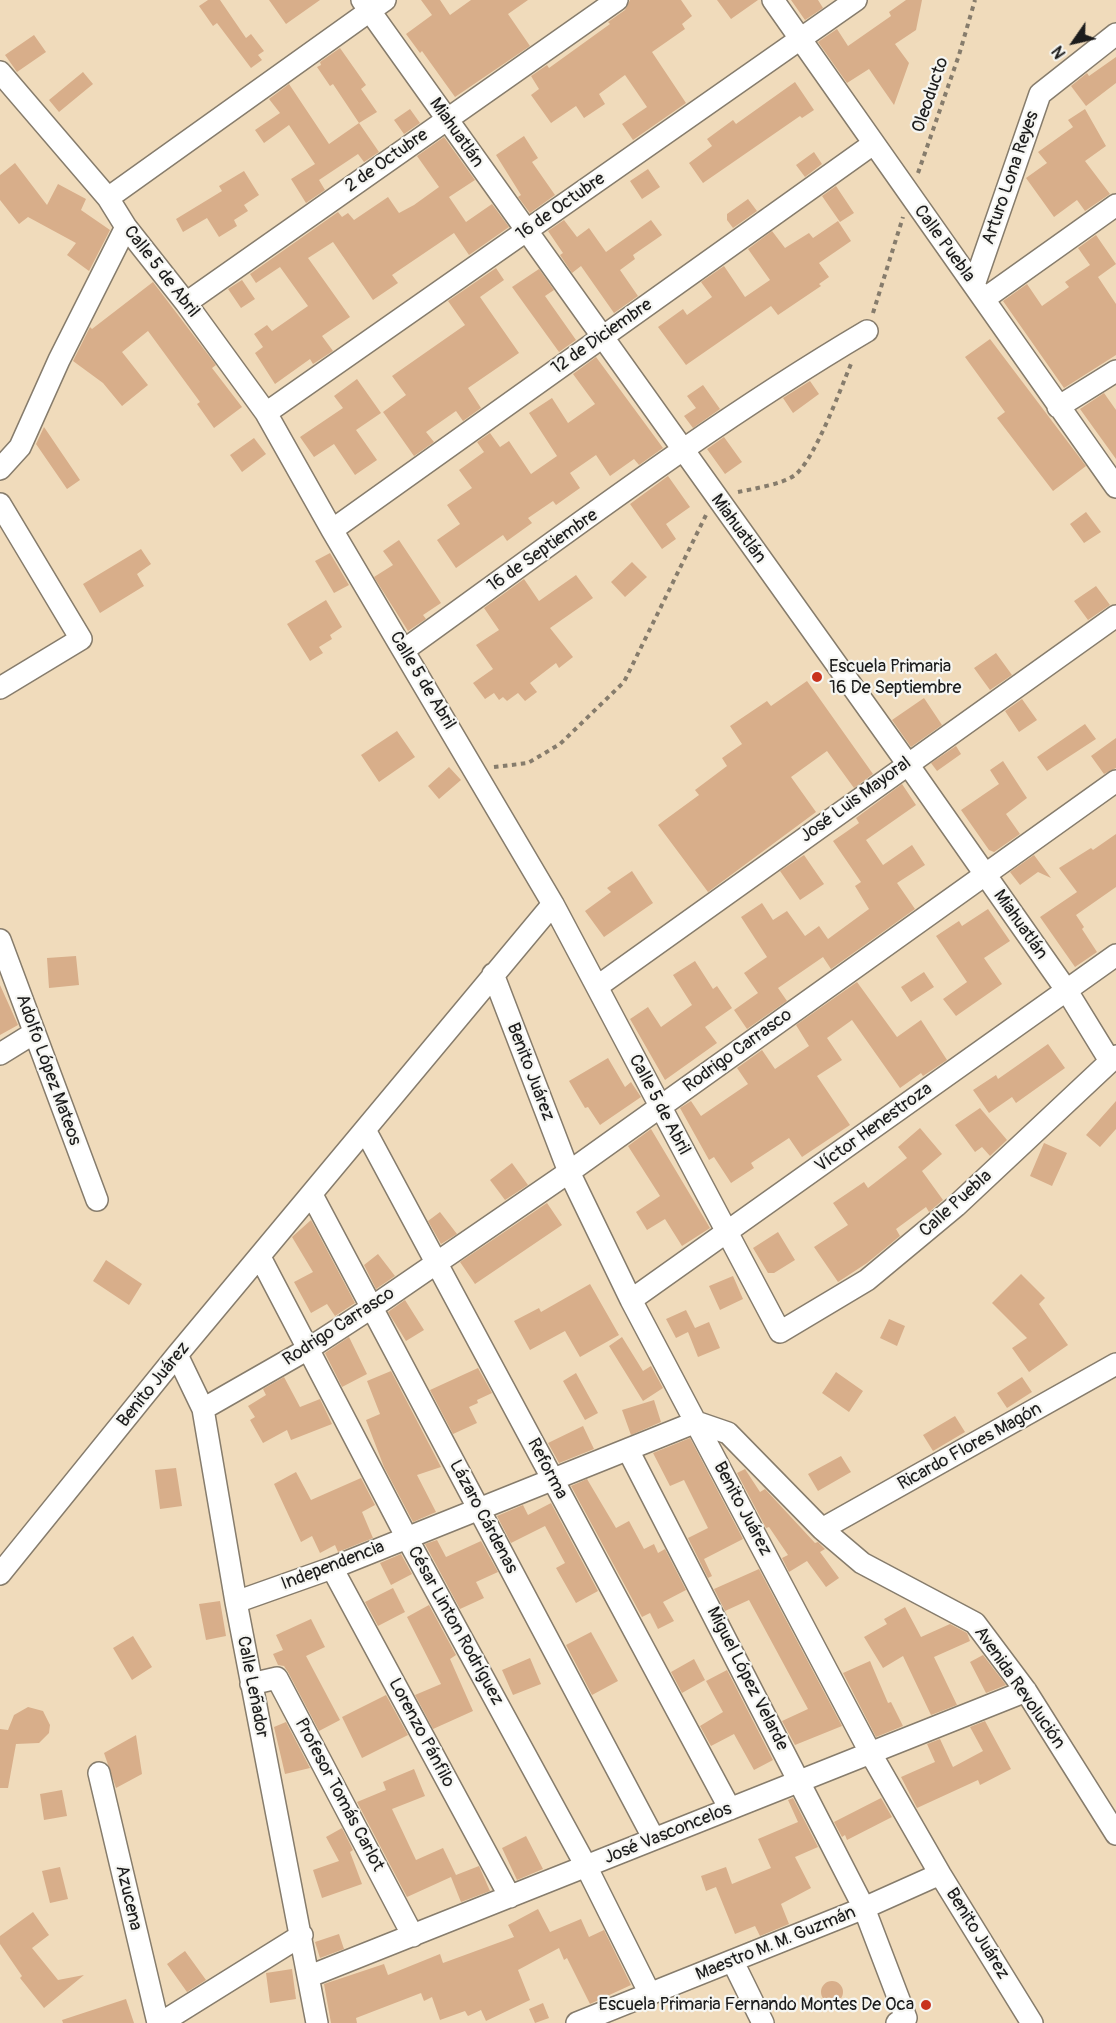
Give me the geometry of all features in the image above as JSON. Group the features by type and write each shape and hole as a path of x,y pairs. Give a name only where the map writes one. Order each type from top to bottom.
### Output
{"street":[{"name":"2 de Octubre","path":"186,303 617,0"},
{"name":"Calle Puebla","path":"773,0 1116,487"},
{"name":"16 de Octubre","path":"266,413 856,0"},
{"name":"Miahuatlán","path":"372,4 447,119 526,232 907,763 1113,1059"},
{"path":"108,198 372,4"},
{"name":"Arturo Lona Reyes","path":"979,292 1040,94 1116,34"},
{"name":"Calle 5 de Abril","path":"0,72 108,198 126,227 186,303 266,413 332,530 553,903 780,1332"},
{"name":"12 de Diciembre","path":"332,530 873,144"},
{"path":"979,292 1116,205"},
{"path":"0,469 20,447 59,360 126,227"},
{"name":"16 de Septiembre","path":"404,650 682,452 818,360 867,331"},
{"path":"1058,407 1116,371"},
{"path":"0,504 81,639 0,688"},
{"name":"José Luis Mayoral","path":"598,986 907,763 1116,616"},
{"name":"Rodrigo Carrasco","path":"203,1409 308,1349 569,1172 1116,780"},
{"name":"Benito Juárez","path":"0,1574 177,1355 553,903"},
{"name":"Adolfo López Mateos","path":"0,940 97,1200"},
{"name":"Víctor Henestroza","path":"632,1300 1116,955"},
{"name":"Benito Juárez","path":"493,974 569,1172 632,1300 871,1754 940,1874 1032,2023"},
{"path":"0,1054 34,1033"},
{"name":"Calle Puebla","path":"780,1332 867,1280 956,1206 1113,1059"},
{"name":"Reforma","path":"365,1130 730,1809"},
{"name":"Lázaro Cárdenas","path":"312,1195 654,1839"},
{"name":"César Linton Rodríguez","path":"260,1257 407,1538 586,1866 650,1994"},
{"name":"Calle Leñador","path":"177,1355 203,1409 251,1684 310,1976 317,2023"},
{"name":"Ricardo Flores Magón","path":"822,1529 1116,1364"},
{"name":"Independencia","path":"236,1602 332,1568 696,1422"},
{"name":"Avenida Revolución","path":"696,1422 728,1433 822,1529 862,1563 975,1623 1026,1691 1116,1834"},
{"name":"Miguel López Velarde","path":"628,1450 864,1908 902,2020"},
{"name":"Lorenzo Pánfilo","path":"332,1568 510,1897"},
{"name":"Profesor Tomás Carlot","path":"251,1684 277,1678 413,1935"},
{"name":"José Vasconcelos","path":"310,1976 1026,1691"},
{"name":"Azucena","path":"99,1773 159,2023"},
{"name":"Maestro M. M. Guzmán","path":"586,2021 864,1908 940,1874"},
{"path":"159,2023 302,1935"},
{"path":"733,1962 763,2023"}],"path":[{"name":"Oleoducto","path":"910,197 959,55 975,0"},
{"path":"474,770 528,763 560,744 624,682 715,496"}],"building":[{"path":"208,0 220,0 246,38 251,34 264,51 258,55 262,60 251,68 217,23 213,26 199,6"},
{"path":"269,0 320,0 286,24"},
{"path":"421,0 440,0 450,15 471,0 528,0 508,14 530,46 455,97 422,51 420,53 406,34 432,15"},
{"path":"630,0 681,0 692,16 682,24 685,29 652,52 686,103 633,140 622,124 647,107 625,75 599,94 605,104 584,118 576,106 551,123 531,95 539,89 531,76 547,65 549,68 610,24 608,22 625,10"},
{"path":"717,0 758,0 731,19"},
{"path":"791,0 818,0 823,8 805,20"},
{"path":"906,0 922,0 916,30 895,44 909,63 894,105 869,69 847,83 818,42 837,29 848,46 891,16 889,12"},
{"path":"34,35 46,52 17,72 5,55"},
{"path":"340,48 366,85 361,89 377,112 359,123 333,84 330,86 317,67 321,65 320,62"},
{"path":"1116,57 1116,83 1086,106 1071,86 1087,73 1089,76"},
{"path":"83,72 93,84 59,112 49,100"},
{"path":"795,82 814,110 802,118 800,116 703,183 689,163 712,146 707,139 733,120 736,124"},
{"path":"289,84 329,144 359,123 379,152 364,162 358,154 319,180 325,190 306,203 291,179 315,164 289,125 264,143 255,130 280,113 269,99"},
{"path":"410,109 420,123 404,134 394,120"},
{"path":"1085,109 1106,146 1085,161 1110,194 1085,211 1077,200 1054,217 1026,178 1047,163 1038,152 1073,127 1068,120"},
{"path":"524,136 538,158 532,162 555,195 530,213 518,197 521,195 496,155"},
{"path":"444,137 475,180 449,197 466,222 492,204 509,227 469,255 454,233 392,275 398,283 373,300 333,242 308,258 350,317 322,336 333,351 313,364 310,359 275,384 255,353 263,347 254,334 267,325 272,331 308,306 280,267 256,283 250,274 338,212 342,217 348,213 354,220 388,197 399,213 414,205 439,187 417,156"},
{"path":"814,152 822,164 805,177 796,165"},
{"path":"15,163 47,205 58,184 86,199 81,210 110,230 89,271 67,255 76,243 28,217 19,224 0,200 0,175"},
{"path":"648,169 660,187 642,199 630,181"},
{"path":"244,171 259,195 244,205 248,211 234,220 237,226 219,237 207,218 183,232 176,219 222,191 219,186"},
{"path":"836,186 854,213 840,222 822,196"},
{"path":"748,199 757,211 733,228 727,220 727,214"},
{"path":"564,220 577,237 589,228 606,252 651,220 662,235 633,255 635,259 620,270 638,296 614,313 581,266 572,273 560,255 563,253 548,231"},
{"path":"838,221 851,241 819,263 829,277 819,284 821,286 778,315 771,306 686,365 658,327 683,309 687,315 712,297 701,282 724,266 745,297 770,280 748,249 772,231 785,248 809,233 813,238"},
{"path":"1096,235 1116,264 1098,277 1116,304 1116,355 1064,388 1003,301 1027,284 1042,306 1069,287 1065,282 1090,265 1078,248"},
{"path":"496,268 504,280 480,297 519,353 468,388 481,408 463,421 456,411 426,432 434,442 414,456 383,412 406,395 392,376 465,325 448,301"},
{"path":"539,269 554,290 545,296 576,340 559,352 512,287"},
{"path":"242,280 255,299 241,308 228,289"},
{"path":"153,282 216,365 212,368 242,407 214,428 197,404 200,402 148,331 122,352 148,385 122,406 103,383 73,361 90,327 92,329"},
{"path":"990,339 1086,466 1053,491 997,418 1005,412 965,357"},
{"path":"596,357 663,448 639,465 634,459 610,476 596,455 570,473 580,488 556,505 553,501 528,518 532,523 507,541 503,535 456,568 437,540 460,524 447,505 472,488 459,470 484,452 477,442 490,433 500,447 509,441 531,474 557,456 529,413 552,398 568,423 595,404 573,374"},
{"path":"357,379 381,413 356,430 377,460 355,475 334,444 314,457 300,437 343,408 334,396"},
{"path":"810,381 819,394 793,413 783,398"},
{"path":"703,385 720,409 693,428 684,416 696,408 687,396"},
{"path":"1104,393 1116,410 1116,459 1080,409"},
{"path":"44,427 80,480 67,489 36,444"},
{"path":"724,437 742,462 725,474 707,449"},
{"path":"254,438 266,454 242,472 230,455"},
{"path":"668,476 690,507 666,524 676,539 662,549 630,504"},
{"path":"1086,512 1101,532 1084,543 1070,524"},
{"path":"399,540 441,603 423,615 426,619 408,631 374,577 393,565 383,551"},
{"path":"141,549 151,564 137,574 144,586 100,613 83,584"},
{"path":"330,553 349,585 334,593 315,561"},
{"path":"632,562 647,577 625,597 611,582"},
{"path":"576,575 593,598 550,628 573,657 559,668 556,663 530,683 537,692 525,701 518,693 507,701 503,697 499,700 494,693 485,699 473,683 493,669 476,645 499,630 484,608 524,579 539,601"},
{"path":"1096,586 1110,605 1088,620 1074,601"},
{"path":"326,600 342,627 330,635 332,639 319,647 323,653 310,661 287,624"},
{"path":"996,653 1012,675 990,690 974,668"},
{"path":"807,681 873,774 854,788 827,751 791,777 816,812 708,892 658,825 699,795 695,790 727,766 722,758 742,744 730,726 767,701 771,706"},
{"path":"924,698 942,725 911,747 892,720"},
{"path":"1022,699 1037,720 1019,732 1005,711"},
{"path":"1085,724 1096,739 1047,771 1037,757"},
{"path":"397,731 415,757 379,782 361,755"},
{"path":"1116,738 1116,768 1104,774 1091,756"},
{"path":"956,746 961,754 937,771 931,763"},
{"path":"1003,761 1027,798 1006,814 1020,834 994,852 989,850 961,810 999,784 990,770"},
{"path":"449,767 461,780 439,799 428,786"},
{"path":"902,784 916,805 866,840 883,865 912,845 925,865 897,883 915,909 831,969 823,957 778,988 787,1001 747,1029 734,1010 758,993 744,973 767,957 741,917 762,903 773,920 787,911 805,936 819,926 828,939 869,909 855,886 861,882 833,841 859,823 856,818"},
{"path":"1116,834 1116,887 1076,915 1097,952 1075,967 1040,917 1077,892 1059,868 1091,848 1093,850"},
{"path":"804,855 824,884 800,900 780,871"},
{"path":"1034,855 1051,878 1038,872 1020,885 1010,872"},
{"path":"632,871 653,903 604,937 585,911 611,892 607,888"},
{"path":"988,909 1010,941 984,958 1002,984 956,1016 943,999 967,982 936,936 959,921 962,926"},
{"path":"76,956 79,985 49,988 47,958"},
{"path":"695,961 713,989 717,986 732,1008 705,1027 717,1043 665,1080 630,1019 648,1007 661,1027 692,1005 673,975"},
{"path":"924,972 934,987 911,1002 901,987"},
{"path":"857,982 897,1037 921,1020 947,1060 923,1076 921,1073 900,1088 852,1020 827,1038 842,1060 817,1076 850,1125 802,1157 789,1138 751,1163 754,1168 731,1183 714,1157 709,1160 680,1108 691,1101 701,1116 748,1084 737,1068 762,1050 775,1069 809,1046 796,1025"},
{"path":"0,985 18,1025 0,1035"},
{"path":"1048,1044 1065,1068 1016,1103 1012,1097 989,1113 973,1090 996,1075 998,1079"},
{"path":"608,1058 625,1087 631,1082 641,1097 600,1125 588,1107 585,1108 569,1081"},
{"path":"1116,1101 1116,1129 1100,1147 1086,1135"},
{"path":"980,1108 1007,1140 990,1156 982,1147 975,1152 955,1125"},
{"path":"920,1128 942,1154 922,1171 943,1200 929,1212 926,1207 896,1229 900,1236 867,1263 838,1282 814,1247 848,1225 833,1203 864,1182 868,1188 907,1158 898,1147"},
{"path":"651,1129 710,1228 682,1246 665,1219 647,1230 636,1212 660,1196 628,1146"},
{"path":"1044,1143 1067,1153 1052,1186 1030,1176"},
{"path":"512,1163 528,1185 505,1200 490,1180"},
{"path":"547,1203 562,1225 475,1284 460,1262"},
{"path":"440,1212 457,1234 441,1244 428,1221"},
{"path":"311,1220 355,1303 335,1316 327,1304 311,1313 294,1282 313,1272 292,1237"},
{"path":"778,1232 795,1260 774,1273 768,1273 753,1248"},
{"path":"378,1254 395,1276 376,1289 364,1265"},
{"path":"106,1260 142,1284 129,1305 93,1281"},
{"path":"1021,1274 1045,1298 1039,1304 1068,1345 1029,1372 1012,1348 1027,1338 992,1303"},
{"path":"733,1276 743,1299 720,1310 709,1286"},
{"path":"590,1284 619,1335 580,1357 565,1331 530,1350 514,1321 539,1308 541,1312"},
{"path":"405,1300 424,1330 406,1341 388,1312"},
{"path":"686,1310 695,1328 709,1322 720,1348 698,1357 688,1332 676,1338 666,1319"},
{"path":"889,1319 905,1326 897,1346 880,1338"},
{"path":"349,1337 367,1374 342,1387 325,1353"},
{"path":"622,1337 643,1371 651,1366 663,1388 643,1401 609,1346"},
{"path":"478,1368 492,1393 477,1400 478,1403 469,1407 477,1423 453,1434 430,1390"},
{"path":"391,1371 441,1467 417,1475 436,1512 413,1522 384,1467 366,1420 380,1414 367,1381"},
{"path":"836,1372 863,1391 849,1412 822,1393"},
{"path":"576,1373 598,1413 585,1420 563,1381"},
{"path":"284,1377 300,1407 320,1399 332,1424 291,1440 287,1430 263,1443 250,1420 255,1417 248,1406 266,1395 263,1389"},
{"path":"1022,1377 1032,1392 1007,1408 997,1393"},
{"path":"654,1400 661,1422 631,1435 622,1410"},
{"path":"955,1416 965,1432 933,1451 923,1435"},
{"path":"583,1426 594,1449 559,1463 548,1443"},
{"path":"690,1438 743,1539 704,1559 712,1576 708,1578 688,1538 708,1528 684,1480 670,1486 653,1453"},
{"path":"841,1456 851,1472 818,1491 808,1474"},
{"path":"176,1468 182,1506 160,1509 155,1470"},
{"path":"745,1469 760,1492 765,1489 815,1543 818,1542 825,1549 820,1552 839,1578 826,1587 807,1561 789,1572 782,1558 788,1555 769,1527 766,1528 737,1473"},
{"path":"296,1472 311,1500 361,1478 375,1505 362,1512 373,1538 338,1552 335,1545 320,1553 312,1536 301,1542 274,1484"},
{"path":"587,1479 616,1528 629,1521 644,1549 654,1544 658,1553 665,1549 686,1590 663,1602 674,1621 658,1629 650,1613 642,1617 571,1486"},
{"path":"551,1503 598,1591 576,1603 556,1568 565,1563 545,1526 511,1543 497,1516 523,1505 528,1515"},
{"path":"437,1540 446,1557 481,1541 498,1572 476,1582 484,1598 460,1609 425,1544"},
{"path":"401,1554 412,1574 391,1585 380,1563"},
{"path":"759,1569 842,1726 795,1745 782,1721 808,1709 749,1600 725,1611 714,1589"},
{"path":"393,1588 405,1612 378,1626 365,1602"},
{"path":"220,1601 226,1636 206,1640 199,1604"},
{"path":"429,1605 456,1655 450,1659 473,1711 433,1729 415,1695 441,1684 407,1617"},
{"path":"905,1607 921,1637 950,1624 967,1633 970,1641 934,1657 957,1705 931,1715 903,1656 883,1668 864,1637 887,1624 884,1619"},
{"path":"311,1619 325,1647 306,1656 340,1720 319,1731 288,1672 284,1666 278,1665 273,1654 283,1650 276,1635"},
{"path":"591,1632 618,1681 592,1695 566,1645"},
{"path":"133,1636 152,1667 132,1680 113,1648"},
{"path":"983,1655 1006,1685 986,1693 970,1662"},
{"path":"530,1658 541,1684 513,1695 502,1670"},
{"path":"694,1659 705,1680 682,1693 671,1672"},
{"path":"870,1661 888,1703 891,1702 903,1726 876,1737 843,1673"},
{"path":"727,1670 773,1760 754,1770 734,1734 711,1746 700,1726 723,1712 706,1681"},
{"path":"386,1695 408,1735 362,1758 342,1717"},
{"path":"28,1707 43,1711 50,1725 49,1733 39,1743 16,1744 8,1788 0,1788 0,1729 8,1730 14,1715"},
{"path":"985,1721 1011,1769 980,1785 978,1780 917,1808 901,1777 935,1762 927,1744 940,1739 953,1767 983,1751 970,1727"},
{"path":"286,1722 310,1768 285,1774 274,1727"},
{"path":"136,1735 142,1774 116,1788 104,1753"},
{"path":"414,1769 425,1796 392,1809 416,1860 443,1848 456,1875 479,1866 490,1891 461,1902 451,1877 407,1897 357,1802 386,1790 383,1782"},
{"path":"62,1790 67,1816 44,1820 40,1794"},
{"path":"793,1798 818,1847 795,1857 811,1888 781,1904 789,1924 760,1936 755,1926 735,1934 716,1887 706,1891 701,1876 726,1867 732,1884 771,1868 758,1839 798,1822 788,1800"},
{"path":"881,1798 892,1817 847,1840 845,1835 842,1837 834,1822"},
{"path":"342,1828 353,1850 350,1852 362,1884 322,1898 313,1870 339,1861 326,1837"},
{"path":"526,1836 543,1869 517,1880 502,1848"},
{"path":"60,1867 68,1899 50,1903 42,1871"},
{"path":"538,1909 550,1932 581,1919 589,1937 604,1930 631,1985 590,2004 567,1958 564,1960 559,1948 518,1970 530,2000 486,2021 481,2010 468,2016 465,2011 440,2020 432,1997 424,2001 421,1993 356,2018 357,2023 331,2023 324,1984 384,1964 388,1975 440,1954 443,1963 514,1937 508,1925"},
{"path":"33,1912 49,1935 32,1948 58,1980 84,1975 44,2008 20,1978 22,1976 0,1944 0,1936"},
{"path":"339,1934 344,1949 320,1958 315,1942"},
{"path":"185,1951 206,1980 187,1992 167,1964"},
{"path":"292,1969 296,1999 270,2003 266,1973"},
{"path":"828,1981 836,1981 843,1988 843,1996 836,2003 828,2003 821,1996 821,1988"},
{"path":"126,1999 134,2023 63,2023 62,2020"},
{"path":"543,2003 549,2018 535,2023 529,2009"}],"place":[{"name":"Escuela Primaria 16 De Septiembre","path":"817,677"},
{"name":"Escuela Primaria Fernando Montes De Oca","path":"926,2005"}]}
